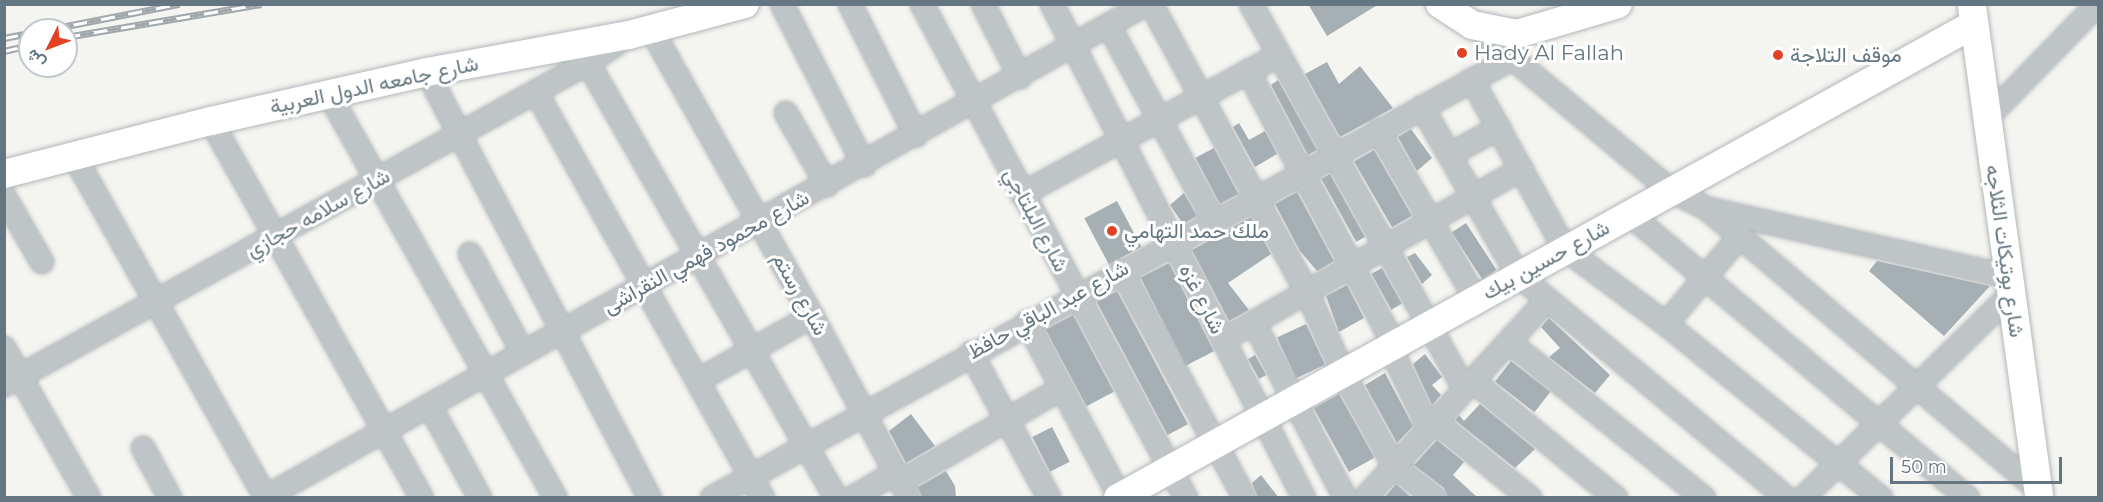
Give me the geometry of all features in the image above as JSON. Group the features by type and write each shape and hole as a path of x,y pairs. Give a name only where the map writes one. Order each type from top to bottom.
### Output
{"main road":[{"name":"شارع جامعه الدول العربية","path":"4,174 74,154 211,121 330,96 427,72 640,32 745,4"},
{"path":"1440,4 1472,25 1517,34 1618,4"},
{"name":"شارع بوتيكات الثلاجه","path":"1973,14 2039,493"},
{"name":"شارع حسين بيك","path":"1119,497 1670,190 1973,14"}],"street":[{"path":"782,4 864,165"},
{"path":"850,4 916,135"},
{"name":"شارع البلتاجي","path":"921,4 1186,498"},
{"path":"983,4 1020,77"},
{"name":"شارع غزه","path":"1052,4 1304,498"},
{"name":"شارع محمود فهمي النقراشى","path":"265,497 974,104 1146,4"},
{"path":"1151,4 1257,196 1307,292 1343,373 1394,466 1435,498"},
{"path":"1251,4 1429,325 1469,384 1616,498"},
{"path":"1987,118 2098,4"},
{"path":"1472,25 1670,190 1708,209 2010,285 1919,387 1803,498"},
{"path":"1109,26 1214,220"},
{"name":"شارع سلامه حجازي","path":"13,381 536,92 640,32"},
{"name":"شارع رستم","path":"640,32 760,222 901,484"},
{"path":"1022,194 1279,55"},
{"name":"شارع عبد الباقي حافظ","path":"712,498 1121,270 1513,58"},
{"path":"588,63 700,255 836,498"},
{"path":"1248,71 1353,266 1432,425 1530,498"},
{"path":"427,72 650,498"},
{"path":"1472,80 1565,249 1666,324 1881,498"},
{"path":"536,92 646,285 763,498"},
{"path":"330,96 556,498"},
{"path":"1422,107 1518,275 1787,498"},
{"path":"786,113 827,185"},
{"path":"211,121 422,498"},
{"path":"1449,155 1499,128"},
{"path":"1378,130 1476,299"},
{"path":"74,154 265,497"},
{"path":"1223,340 1521,169"},
{"path":"4,196 42,262"},
{"path":"1708,209 1919,387 2039,493"},
{"path":"1628,213 1968,498"},
{"path":"1666,324 1740,236"},
{"path":"470,254 523,353"},
{"path":"1121,270 1245,498"},
{"path":"1365,498 1548,300"},
{"path":"699,380 812,316"},
{"path":"1027,322 1119,497"},
{"path":"1254,323 1345,498"},
{"path":"1509,342 1704,498"},
{"path":"4,348 13,381 89,498"},
{"path":"971,353 1049,498"},
{"path":"852,498 901,484 1062,388"},
{"path":"430,406 480,498"},
{"path":"143,448 170,498"}],"building":[{"path":"1308,4 1379,4 1327,36"},
{"path":"1327,62 1339,84 1360,66 1393,108 1340,137 1305,74"},
{"path":"1278,80 1317,150 1308,155 1271,85"},
{"path":"1239,123 1249,140 1265,131 1277,154 1255,167 1233,127"},
{"path":"1411,129 1432,158 1417,171 1398,137"},
{"path":"1214,148 1238,194 1220,204 1195,158"},
{"path":"1374,150 1412,216 1392,227 1354,162"},
{"path":"1330,174 1365,237 1356,242 1321,179"},
{"path":"1297,192 1334,261 1317,271 1300,251 1275,204"},
{"path":"1184,193 1197,216 1183,224 1170,205"},
{"name":"ملك حمد التهامي","path":"1117,201 1141,247 1109,264 1084,218"},
{"path":"1251,217 1271,254 1228,283 1249,310 1229,321 1192,250"},
{"path":"1466,223 1496,270 1482,279 1452,232"},
{"path":"1415,253 1432,275 1422,284 1407,257"},
{"path":"1877,261 1990,286 1944,336 1869,271"},
{"path":"1169,263 1214,351 1185,366 1140,278"},
{"path":"1382,268 1402,304 1391,310 1372,274"},
{"path":"1347,285 1364,318 1339,332 1326,296"},
{"path":"1117,291 1188,424 1168,435 1097,302"},
{"path":"1073,315 1114,392 1086,406 1046,330"},
{"path":"1549,318 1610,375 1595,393 1549,357 1560,348 1541,327"},
{"path":"1306,324 1325,365 1296,378 1277,338"},
{"path":"1425,354 1442,377 1432,385 1441,395 1432,405 1413,364"},
{"path":"1255,355 1266,375 1259,379 1248,359"},
{"path":"1511,361 1550,392 1534,412 1495,381"},
{"path":"1385,373 1413,426 1397,443 1365,385"},
{"path":"1339,394 1374,458 1349,472 1314,408"},
{"path":"1480,404 1535,449 1515,468 1455,420 1459,415 1464,421"},
{"path":"911,414 935,446 906,463 889,431"},
{"path":"1052,427 1070,462 1050,472 1032,437"},
{"path":"1437,440 1464,462 1453,475 1478,498 1448,498 1444,488 1414,465"},
{"path":"946,471 955,486 956,498 922,498 918,487"},
{"path":"1261,475 1279,498 1258,498 1252,483"},
{"path":"1396,484 1412,498 1384,498"}],"railway":[{"path":"78,24 179,4"},
{"path":"78,35 261,4"},
{"path":"4,38 18,35"},
{"path":"4,51 18,48"}],"place":[{"name":"Hady Al Fallah","path":"1462,53"},
{"name":"موقف التلاجة","path":"1778,55"},
{"name":"ملك حمد التهامي","path":"1112,231"}]}
